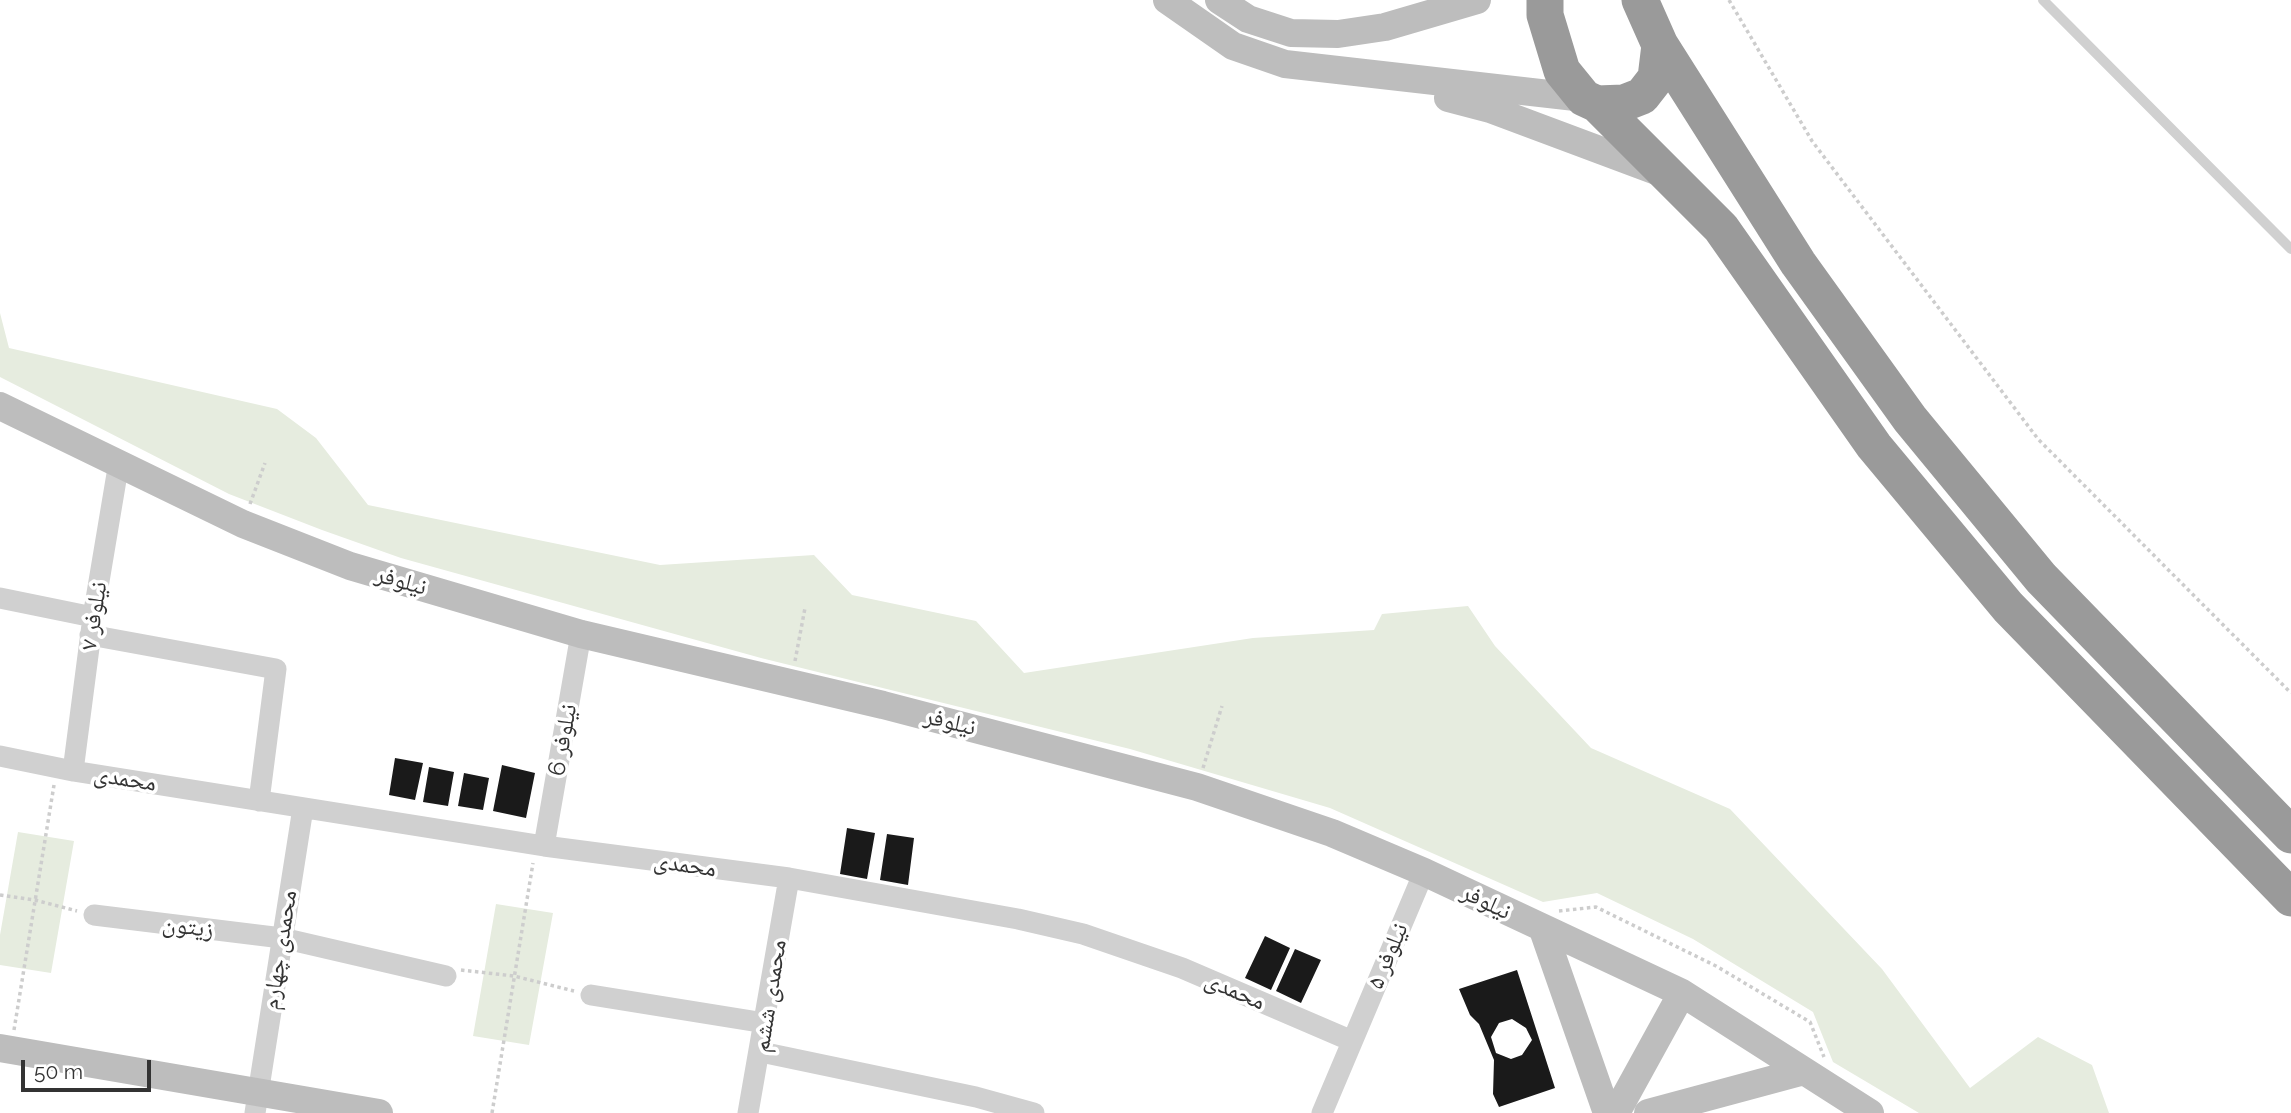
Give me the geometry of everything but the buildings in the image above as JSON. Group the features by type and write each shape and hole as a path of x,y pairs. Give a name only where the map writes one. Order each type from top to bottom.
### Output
{"highway":[{"path":"1545,0 1545,15 1562,71 1721,228 1874,446 2008,607 2291,898"},
{"path":"1640,0 1660,44 1798,263 1910,419 2041,578 2291,835"},
{"path":"1591,101 1624,103 1642,96 1656,78 1660,44"}],"street":[{"path":"1167,0 1233,46 1285,64 1591,101"},
{"path":"1219,0 1248,19 1291,33 1338,34 1385,27 1477,0"},
{"path":"1361,75 1490,109 1665,175"},
{"name":"نیلوفر","path":"0,406 243,524 350,566 581,634 791,686 883,705 1197,787 1332,833 1424,872 1682,993 1870,1113"},
{"name":"نیلوفر ۷","path":"65,769 119,462"},
{"path":"0,598 92,626 276,669 259,801"},
{"name":"نیلوفر 6","path":"540,845 581,634"},
{"name":"محمدی","path":"0,756 303,808 540,845 789,878 927,901 1083,934 1182,968 1352,1041"},
{"name":"محمدی چهارم","path":"256,1103 303,808"},
{"name":"نیلوفر ۵","path":"1322,1113 1424,872"},
{"name":"محمدی ششم","path":"748,1113 761,1052 789,878"},
{"name":"زیتون","path":"93,915 282,938 446,976"},
{"path":"1544,930 1607,1113"},
{"path":"1616,1113 1682,993"},
{"path":"591,995 765,1023"},
{"path":"6,1048 256,1103 379,1113"},
{"path":"761,1052 976,1097 1034,1113"},
{"path":"1648,1113 1804,1071"}],"lane":[{"path":"2043,0 2291,249"}],"path":[{"path":"1729,0 1812,141 2038,439 2291,694"},
{"path":"243,524 265,463"},
{"path":"791,686 805,608"},
{"path":"1197,787 1223,706"},
{"path":"6,1048 35,900 65,769"},
{"path":"492,1113 514,976 540,845"},
{"path":"0,895 35,900 93,915"},
{"path":"446,976 464,969 514,976 591,995"}],"shaded area":[{"path":"0,313 9,348 277,409 316,438 368,505 660,565 814,555 852,595 976,621 1024,673 1253,638 1374,630 1382,614 1468,606 1495,646 1591,748 1730,809 1882,969 1970,1088 2038,1037 2092,1065 2109,1113 1919,1113 1833,1062 1813,1012 1693,939 1597,893 1543,902 1330,808 1130,749 761,658 401,558 322,530 229,494 0,377"},
{"path":"18,832 74,841 51,973 0,965 0,935"},
{"path":"496,904 553,913 529,1045 473,1036"}]}
